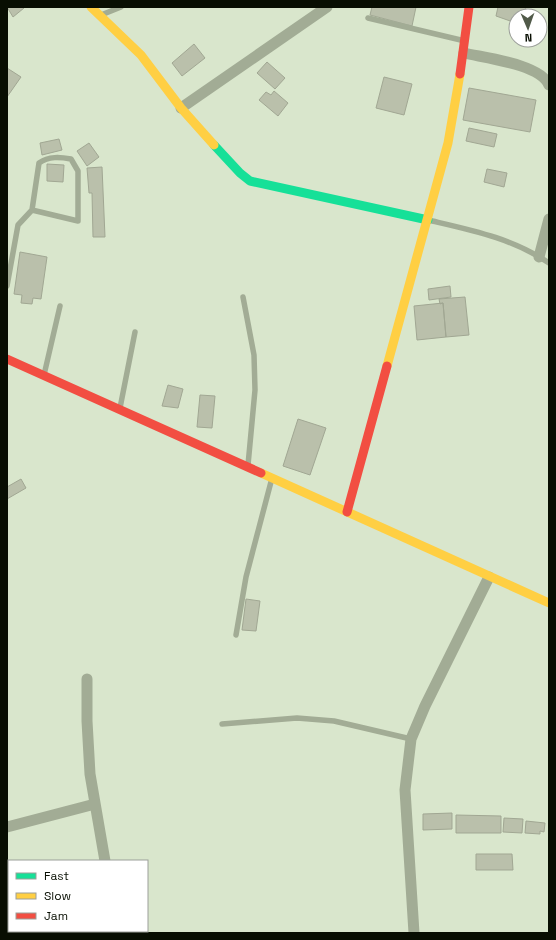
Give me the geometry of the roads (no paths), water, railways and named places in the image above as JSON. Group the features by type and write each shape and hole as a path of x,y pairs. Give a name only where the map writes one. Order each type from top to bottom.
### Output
{"street":[{"path":"90,7 141,55 181,108 240,173 250,181 428,220"},
{"path":"181,108 327,7"},
{"path":"347,512 448,143 464,53 469,7"},
{"path":"464,53 527,67 546,78 549,85"},
{"path":"539,257 549,219"},
{"path":"7,359 549,604"},
{"path":"414,933 405,790 411,739 424,706 489,577"},
{"path":"87,679 87,721 90,766 106,860"},
{"path":"7,827 96,804"}],"lane":[{"path":"100,16 121,7"},
{"path":"368,18 465,41"},
{"path":"7,286 18,226 32,210 39,163 45,159 61,157 71,158 78,172 78,221 32,210"},
{"path":"428,220 496,236 549,263"},
{"path":"243,297 254,355 255,390 248,467"},
{"path":"44,375 60,306"},
{"path":"120,410 135,332"},
{"path":"236,635 246,577 272,478"},
{"path":"222,724 297,718 334,721 411,739"}]}
